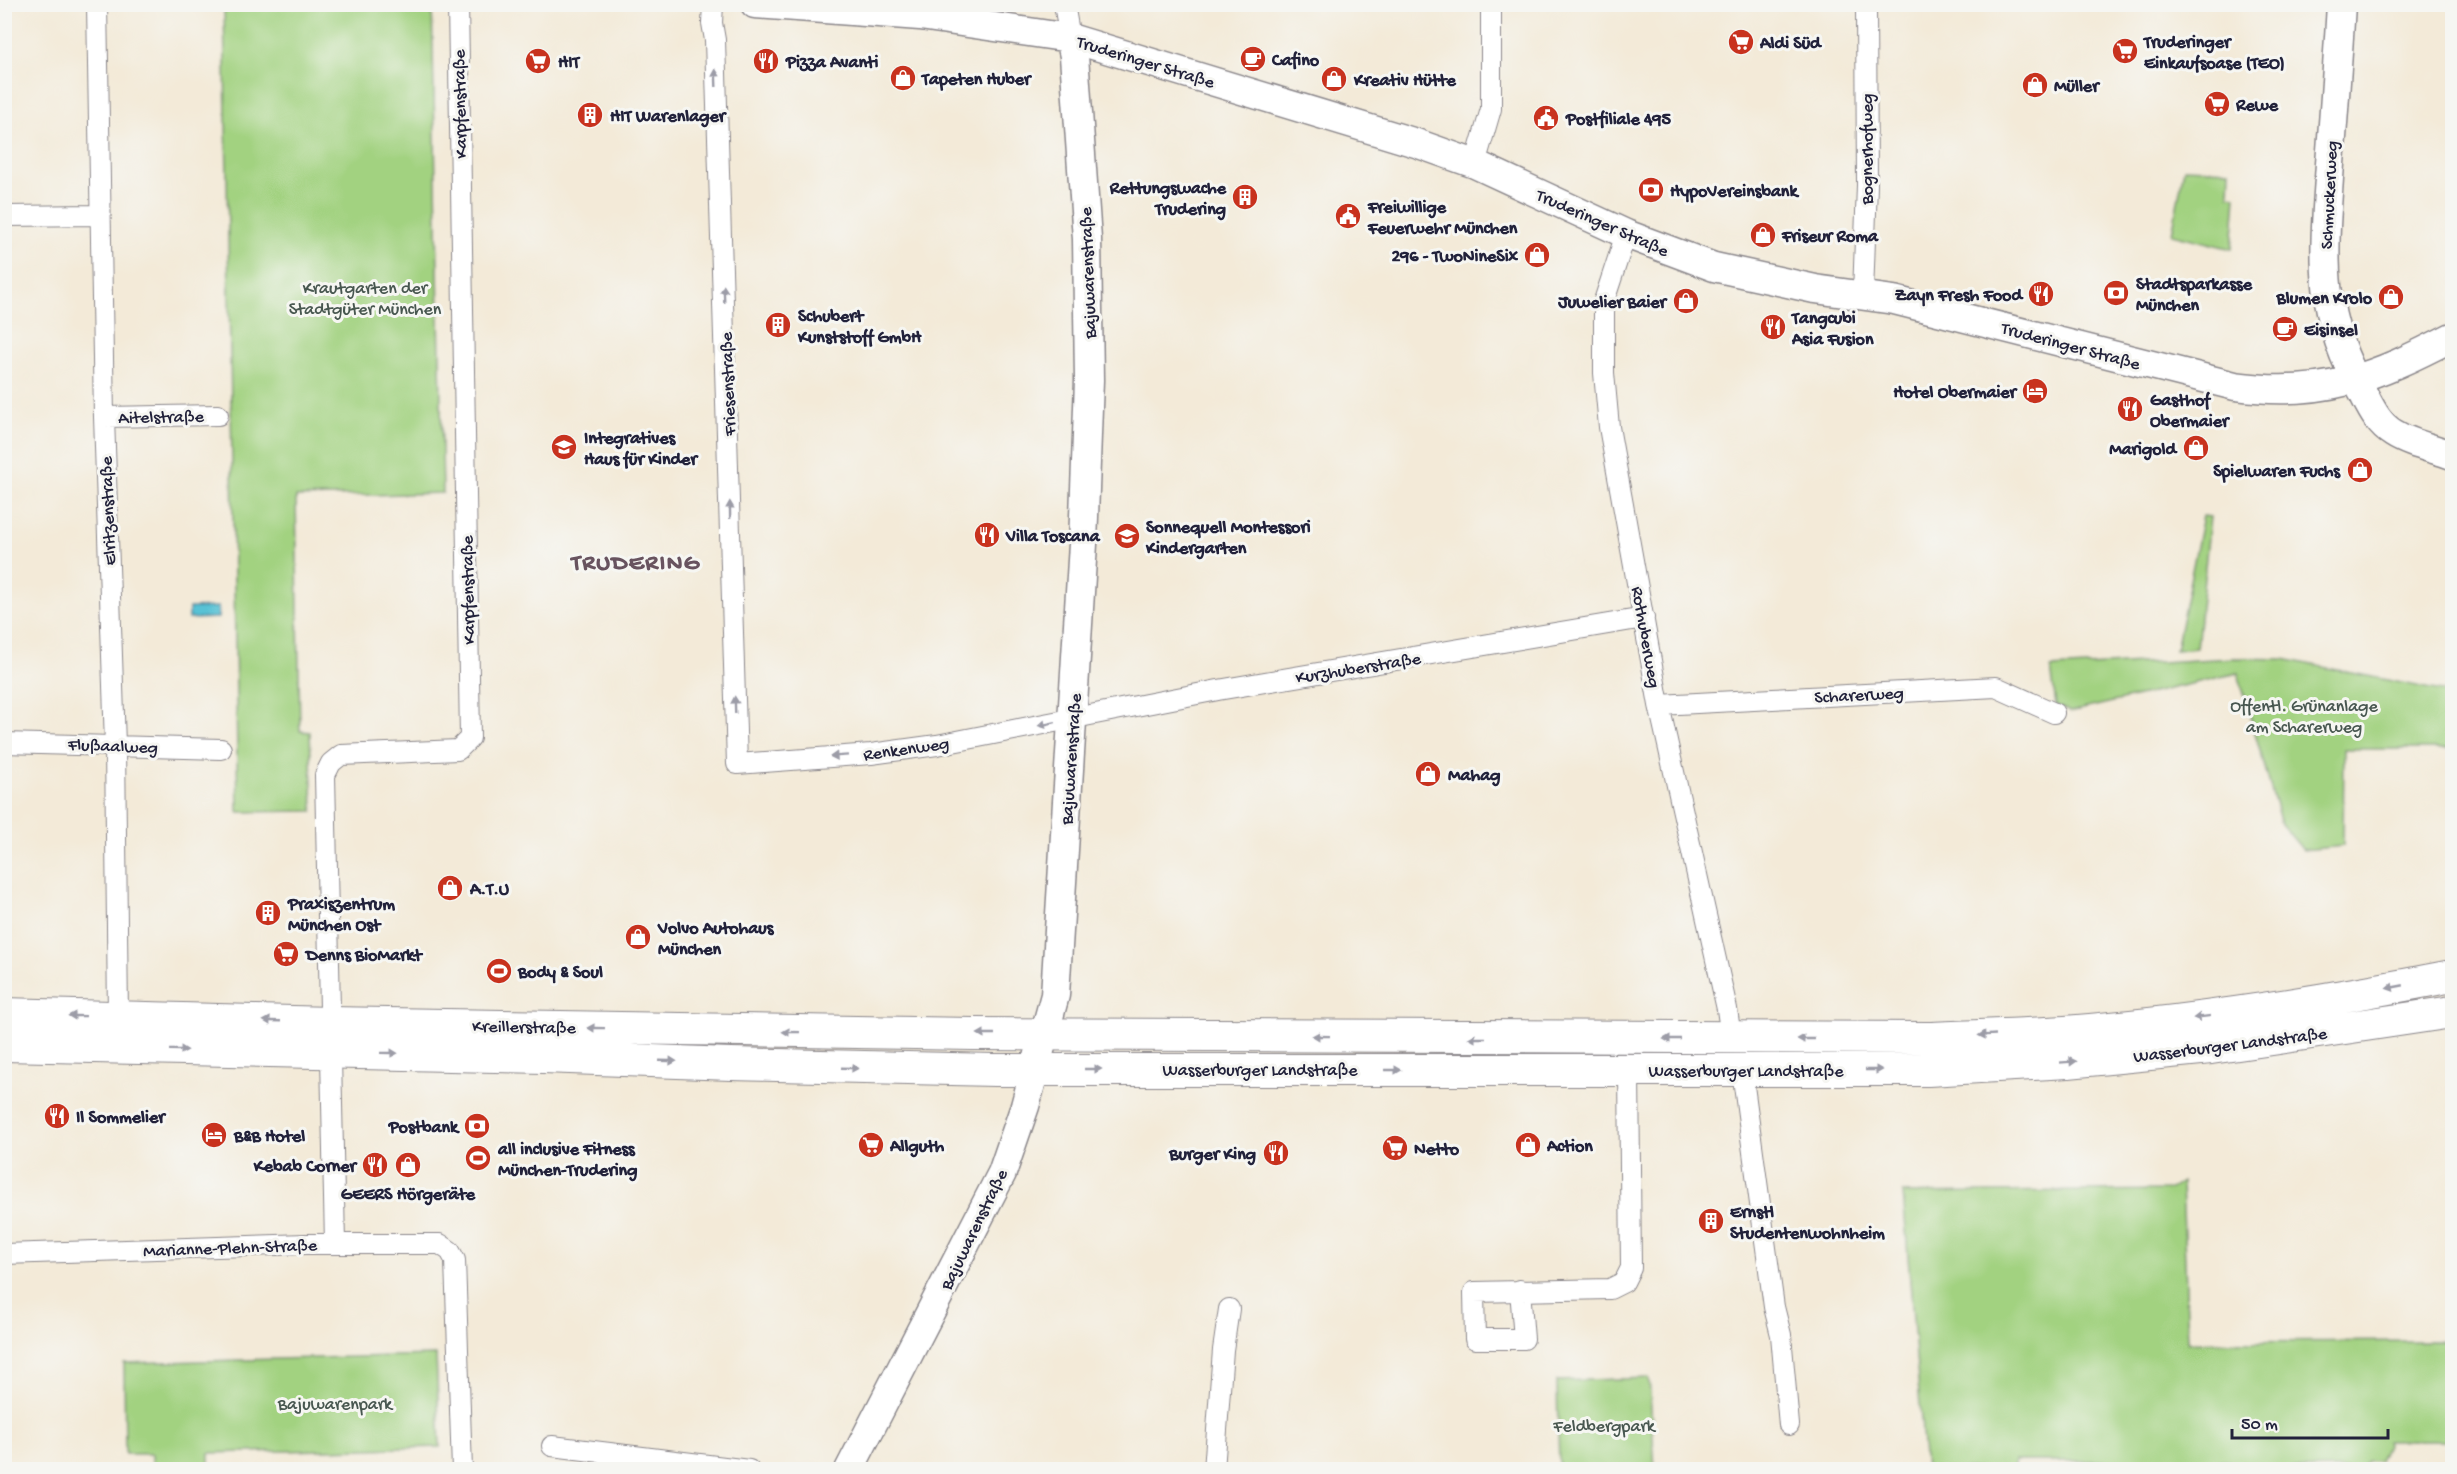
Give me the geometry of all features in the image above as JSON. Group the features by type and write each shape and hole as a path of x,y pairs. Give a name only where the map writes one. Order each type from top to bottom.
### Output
{"main road":[{"name":"Wasserburger Landstraße","path":"1044,1035 1928,1038 2073,1031 2208,1016 2314,1001 2452,976"},
{"name":"Wasserburger Landstraße","path":"1035,1070 1928,1070 2068,1062 2223,1047 2452,1012"},
{"name":"Kreillerstraße","path":"4,1014 118,1017 554,1057 860,1068 1035,1070"},
{"name":"Kreillerstraße","path":"4,1045 331,1038 1044,1035"}],"street":[{"name":"Elritzenstraße","path":"98,4 104,417 115,745 118,1017"},
{"name":"Karpfenstraße","path":"331,1038 325,775 331,763 341,755 458,750 470,738 458,4"},
{"name":"Friesenstraße","path":"713,4 727,391 736,764"},
{"name":"Truderinger Straße","path":"755,4 920,16 1070,38 1416,143 1475,164 1626,234 1714,267 1745,276 1815,289 1863,294 1946,312 2235,386 2285,390 2355,380 2403,362 2452,337"},
{"name":"Bajuwarenstraße","path":"849,1470 908,1360 1002,1173 1035,1070 1054,995 1083,544 1090,346 1087,239 1074,56 1064,4"},
{"path":"1475,164 1491,109 1491,4"},
{"name":"Bognerhofweg","path":"1863,294 1867,185 1866,4"},
{"name":"Schmuckerweg","path":"2341,4 2324,233 2325,274 2335,332 2355,380 2374,415 2393,433 2452,455"},
{"path":"4,216 100,215"},
{"name":"Rothuberweg","path":"1626,234 1604,301 1604,373 1609,427 1659,705 1727,1009 1731,1038"},
{"name":"Aitelstraße","path":"104,417 218,415"},
{"name":"Kurzhuberstraße","path":"1073,719 1218,690 1644,618"},
{"name":"Scharerweg","path":"1659,705 1996,687 2054,713"},
{"name":"Renkenweg","path":"736,764 893,751 1073,719"},
{"name":"Flußaalweg","path":"4,743 221,749"},
{"name":"Marianne-Plehn-Straße","path":"4,1254 335,1244 331,1038"},
{"path":"1520,1290 1610,1288 1624,1282 1631,1268 1629,1070"},
{"path":"1742,1071 1774,1307 1781,1335 1789,1425"},
{"path":"335,1244 440,1244 450,1251 455,1260 462,1470"},
{"path":"1214,1470 1223,1350 1229,1309"},
{"path":"552,1446 749,1470"}],"green space":[{"name":"Krautgarten der Stadtgüter München","path":"224,5 432,5 443,493 296,497 300,731 310,732 313,811 238,812"},
{"path":"2184,168 2230,170 2229,195 2236,196 2232,249 2172,234"},
{"path":"2203,516 2210,517 2197,648 2176,650"},
{"name":"Offentl. Grünanlage am Scharerweg","path":"2234,658 2283,659 2452,693 2452,749 2344,749 2343,846 2303,850 2281,824 2238,673 2070,712 2056,705 2051,668"},
{"path":"2182,1182 2188,1342 2452,1341 2452,1441 2385,1441 2386,1445 2379,1461 2367,1461 2358,1469 2266,1470 2263,1466 2238,1470 2228,1461 2144,1460 2138,1470 2111,1469 2105,1461 2014,1461 2014,1469 1925,1469 1903,1193 2170,1190"},
{"name":"Bajuwarenpark","path":"436,1355 440,1447 209,1453 209,1470 152,1469 152,1454 125,1454 124,1363"},
{"name":"Feldbergpark","path":"1649,1378 1655,1469 1559,1469 1557,1381"}],"water":[{"path":"218,607 218,618 189,619 189,608"}],"place":[{"name":"Aldi Süd","path":"1741,42"},
{"name":"Truderinger Einkaufsoase (TEO)","path":"2125,51"},
{"name":"Cafino","path":"1253,59"},
{"name":"HIT","path":"538,61"},
{"name":"Pizza Avanti","path":"766,61"},
{"name":"Tapeten Huber","path":"903,78"},
{"name":"Kreativ Hütte","path":"1334,79"},
{"name":"Müller","path":"2035,85"},
{"name":"Rewe","path":"2217,104"},
{"name":"HIT Warenlager","path":"590,115"},
{"name":"Postfiliale 495","path":"1546,118"},
{"name":"HypoVereinsbank","path":"1651,190"},
{"name":"Rettungswache Trudering","path":"1245,197"},
{"name":"Freiwillige Feuerwehr München","path":"1348,216"},
{"name":"Friseur Roma","path":"1763,235"},
{"name":"296 - TwoNineSix","path":"1537,255"},
{"name":"Stadtsparkasse München","path":"2116,293"},
{"name":"Zayn Fresh Food","path":"2041,294"},
{"name":"Blumen Krolo","path":"2391,297"},
{"name":"Juwelier Baier","path":"1686,301"},
{"name":"Schubert Kunststoff GmbH","path":"778,325"},
{"name":"Tangcubi Asia Fusion","path":"1773,327"},
{"name":"Eisinsel","path":"2285,329"},
{"name":"Hotel Obermaier","path":"2035,391"},
{"name":"Gasthof Obermaier","path":"2130,409"},
{"name":"Integratives Haus für Kinder","path":"564,447"},
{"name":"Marigold","path":"2196,448"},
{"name":"Spielwaren Fuchs","path":"2360,470"},
{"name":"Villa Toscana","path":"987,535"},
{"name":"Sonnequell Montessori Kindergarten","path":"1127,536"},
{"name":"Mahag","path":"1428,774"},
{"name":"A.T.U","path":"450,888"},
{"name":"Praxiszentrum München Ost","path":"268,913"},
{"name":"Volvo Autohaus München","path":"638,937"},
{"name":"Denns BioMarkt","path":"286,954"},
{"name":"Body & Soul","path":"499,971"},
{"name":"Il Sommelier","path":"57,1116"},
{"name":"Postbank","path":"477,1126"},
{"name":"B&B Hotel","path":"214,1135"},
{"name":"Allguth","path":"871,1145"},
{"name":"Action","path":"1528,1145"},
{"name":"Netto","path":"1395,1148"},
{"name":"Burger King","path":"1276,1153"},
{"name":"all inclusive Fitness München-Trudering","path":"478,1158"},
{"name":"Kebab Corner","path":"375,1165"},
{"name":"GEERS Hörgeräte","path":"408,1165"},
{"name":"Ernstl Studentenwohnheim","path":"1711,1221"}],"district":[{"name":"TRUDERING","path":"636,561"}]}
